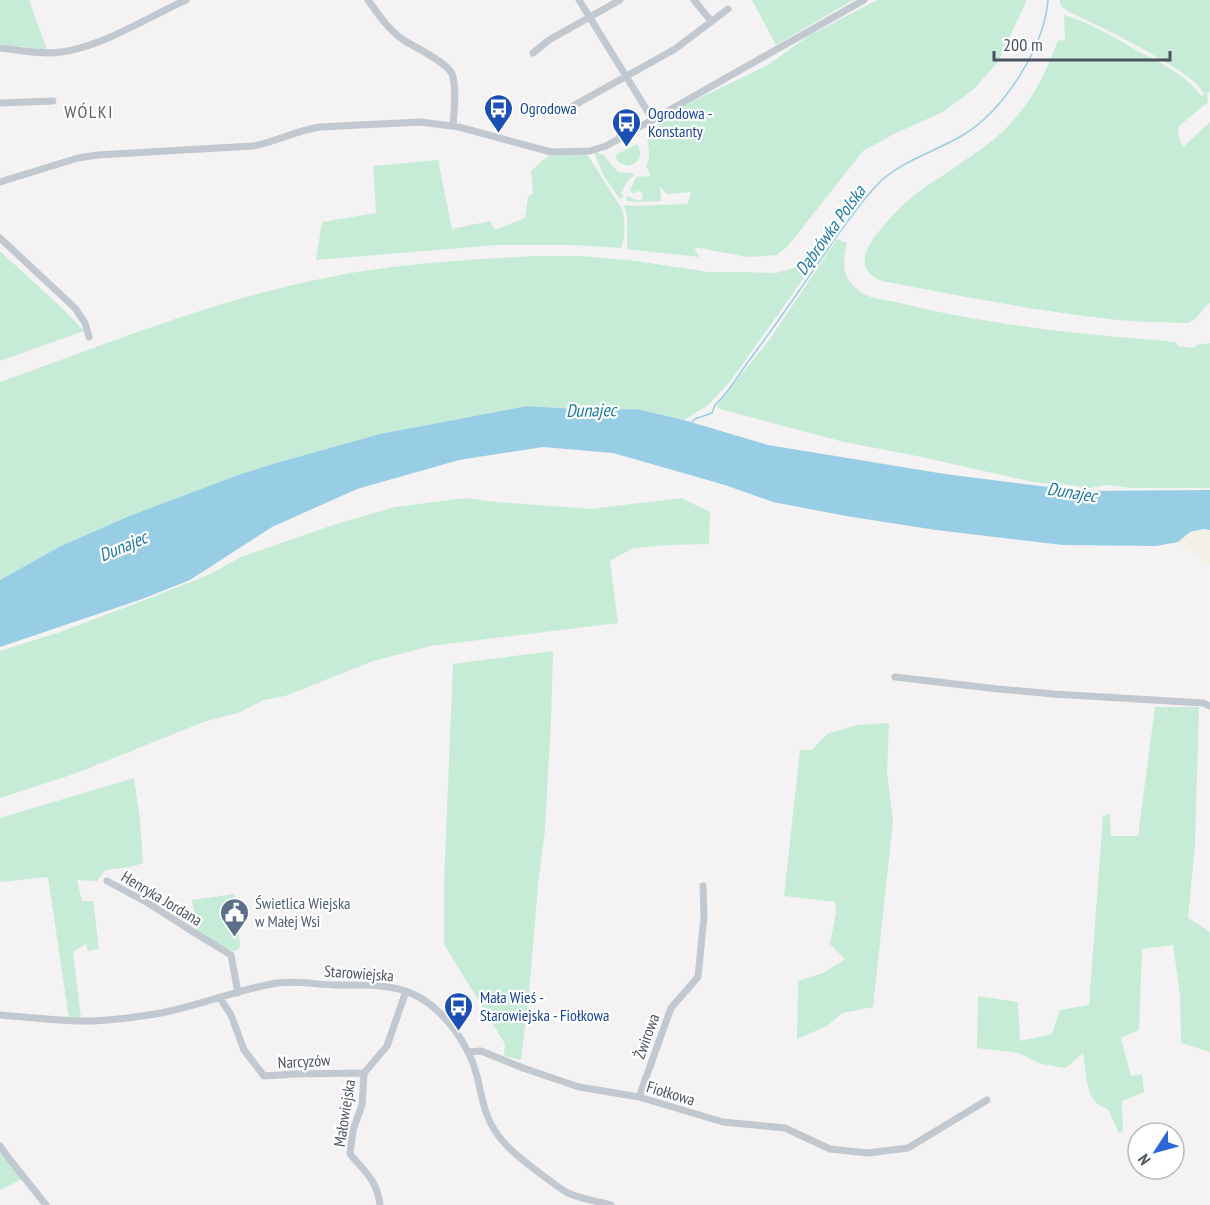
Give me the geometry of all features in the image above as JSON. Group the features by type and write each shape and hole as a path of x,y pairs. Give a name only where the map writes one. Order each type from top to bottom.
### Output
{"street":[{"path":"0,48 44,53 74,50 186,0"},
{"path":"368,0 381,19 400,38 445,65 452,73 455,93 453,125"},
{"path":"579,0 653,120"},
{"path":"533,53 549,40 620,0"},
{"path":"694,0 711,21"},
{"path":"0,182 78,158 97,155 253,146 308,128 420,122 453,125 551,152 590,151 606,146 864,0"},
{"path":"573,106 675,49 728,9"},
{"path":"0,103 53,101"},
{"path":"0,238 75,308 85,323 89,337"},
{"path":"895,677 1009,690 1203,703 1210,706"},
{"name":"Henryka Jordana","path":"107,881 148,903 231,955 238,993"},
{"name":"Żwirowa","path":"639,1097 671,1008 698,977 704,916 703,886"},
{"name":"Starowiejska","path":"0,1015 79,1022 149,1015 181,1010 278,983 388,986 406,991 433,1007 453,1028 468,1052 486,1114 497,1135 507,1147 558,1187 579,1197 612,1205"},
{"name":"Małowiejska","path":"380,1205 373,1181 350,1154 352,1130 362,1105 364,1073 387,1046 406,991"},
{"name":"Narcyzów","path":"220,998 231,1015 244,1050 264,1076 364,1073"},
{"name":"Fiołkowa","path":"468,1052 482,1051 579,1087 639,1097 723,1122 785,1128 830,1149 868,1153 908,1148 987,1100"},
{"path":"0,1146 46,1205"}],"green space":[{"path":"0,0 29,0 47,50 0,44"},
{"path":"752,0 853,0 776,45"},
{"path":"877,0 1027,0 998,62 974,89 943,112 863,151 788,246 777,255 748,257 694,247 699,257 627,249 627,217 624,205 685,204 687,206 691,192 666,194 660,186 661,201 627,201 628,196 636,200 641,200 643,197 642,192 637,191 634,194 630,190 636,177 651,176 646,166 649,155 648,136 652,127 689,103 768,65 808,36"},
{"path":"1060,0 1210,0 1210,92 1207,93 1208,102 1179,126 1178,135 1183,147 1210,122 1210,303 1188,323 1111,319 1018,306 882,281 872,276 866,269 866,254 869,246 898,210 917,193 992,141 1019,114 1039,84 1058,40 1065,41 1064,15 1092,26 1162,64 1188,81 1201,96 1204,94 1182,72 1106,29 1069,12 1061,6"},
{"path":"637,144 640,151 638,161 627,166 618,162 615,155"},
{"path":"595,152 604,155 619,172 632,173 634,176 628,180 621,193 624,196 620,199 604,176"},
{"path":"587,154 622,209 624,239 621,248 572,245 498,245 316,260 322,222 376,213 373,166 438,160 452,229 490,221 495,230 525,218 528,197 533,193 531,171 543,160 550,156"},
{"path":"837,239 847,243 844,268 848,279 862,293 872,297 969,318 1037,328 1176,342 1178,346 1193,348 1210,343 1210,488 1130,488 1107,485 1083,489 1078,486 1033,482 844,442 720,409 717,406 770,339"},
{"path":"0,251 63,309 84,331 0,361"},
{"path":"533,256 582,256 709,272 776,273 797,267 808,272 729,383 707,406 684,420 637,409 593,410 527,406 380,434 283,461 59,547 0,580 0,382 161,324 283,287 351,273 402,266"},
{"path":"465,498 591,509 681,498 710,512 709,544 633,548 610,561 618,623 431,646 373,661 285,696 264,700 238,713 206,721 74,774 0,798 0,651 60,632 158,595 208,575 241,557 336,524 395,507"},
{"path":"553,651 545,830 521,1060 504,1056 505,1044 444,944 444,884 453,664"},
{"path":"1155,707 1199,707 1195,845 1188,918 1210,932 1210,1052 1181,1043 1180,995 1173,945 1142,949 1139,1030 1121,1038 1131,1076 1142,1074 1144,1092 1122,1101 1123,1131 1119,1133 1108,1109 1100,1106 1091,1094 1086,1078 1083,1053 1066,1068 1041,1064 1018,1053 977,1048 978,996 1018,1002 1020,1041 1052,1034 1060,1010 1089,1005 1103,816 1110,813 1111,836 1138,836"},
{"path":"889,723 887,772 893,821 873,1007 842,1013 827,1026 797,1039 798,981 823,973 845,959 830,944 836,912 835,902 784,896 800,750 812,750 827,734 857,725"},
{"path":"134,778 143,863 105,870 97,881 77,880 82,901 93,901 99,949 88,951 86,944 73,952 81,1018 69,1019 48,877 0,882 0,818"},
{"path":"234,894 240,944 239,949 232,951 197,931 192,900"},
{"path":"2,1153 22,1179 0,1190 0,1154"}],"sand":[{"path":"1210,530 1210,564 1178,542 1190,532"}],"water":[{"name":"Dunajec","path":"527,406 593,410 637,409 684,420 768,445 945,474 1080,491 1210,490 1210,530 1190,532 1178,542 1156,546 1063,545 936,530 773,502 725,485 613,453 543,447 459,460 357,489 272,527 190,580 142,599 0,647 0,580 59,547 127,517 238,475 283,461 380,434"}],"waterway":[{"name":"Dąbrówka Polska","path":"692,422 712,413 715,405 781,317 847,222 877,185 907,163 963,135 978,124 1007,94 1039,38 1048,0"}],"place":[{"name":"Ogrodowa","path":"499,134"},
{"name":"Ogrodowa - Konstanty","path":"627,148"},
{"name":"Świetlica Wiejska w Małej Wsi","path":"234,938"},
{"name":"Mała Wieś - Starowiejska - Fiołkowa","path":"459,1032"}],"district":[{"name":"WÓLKI","path":"89,111"}]}
